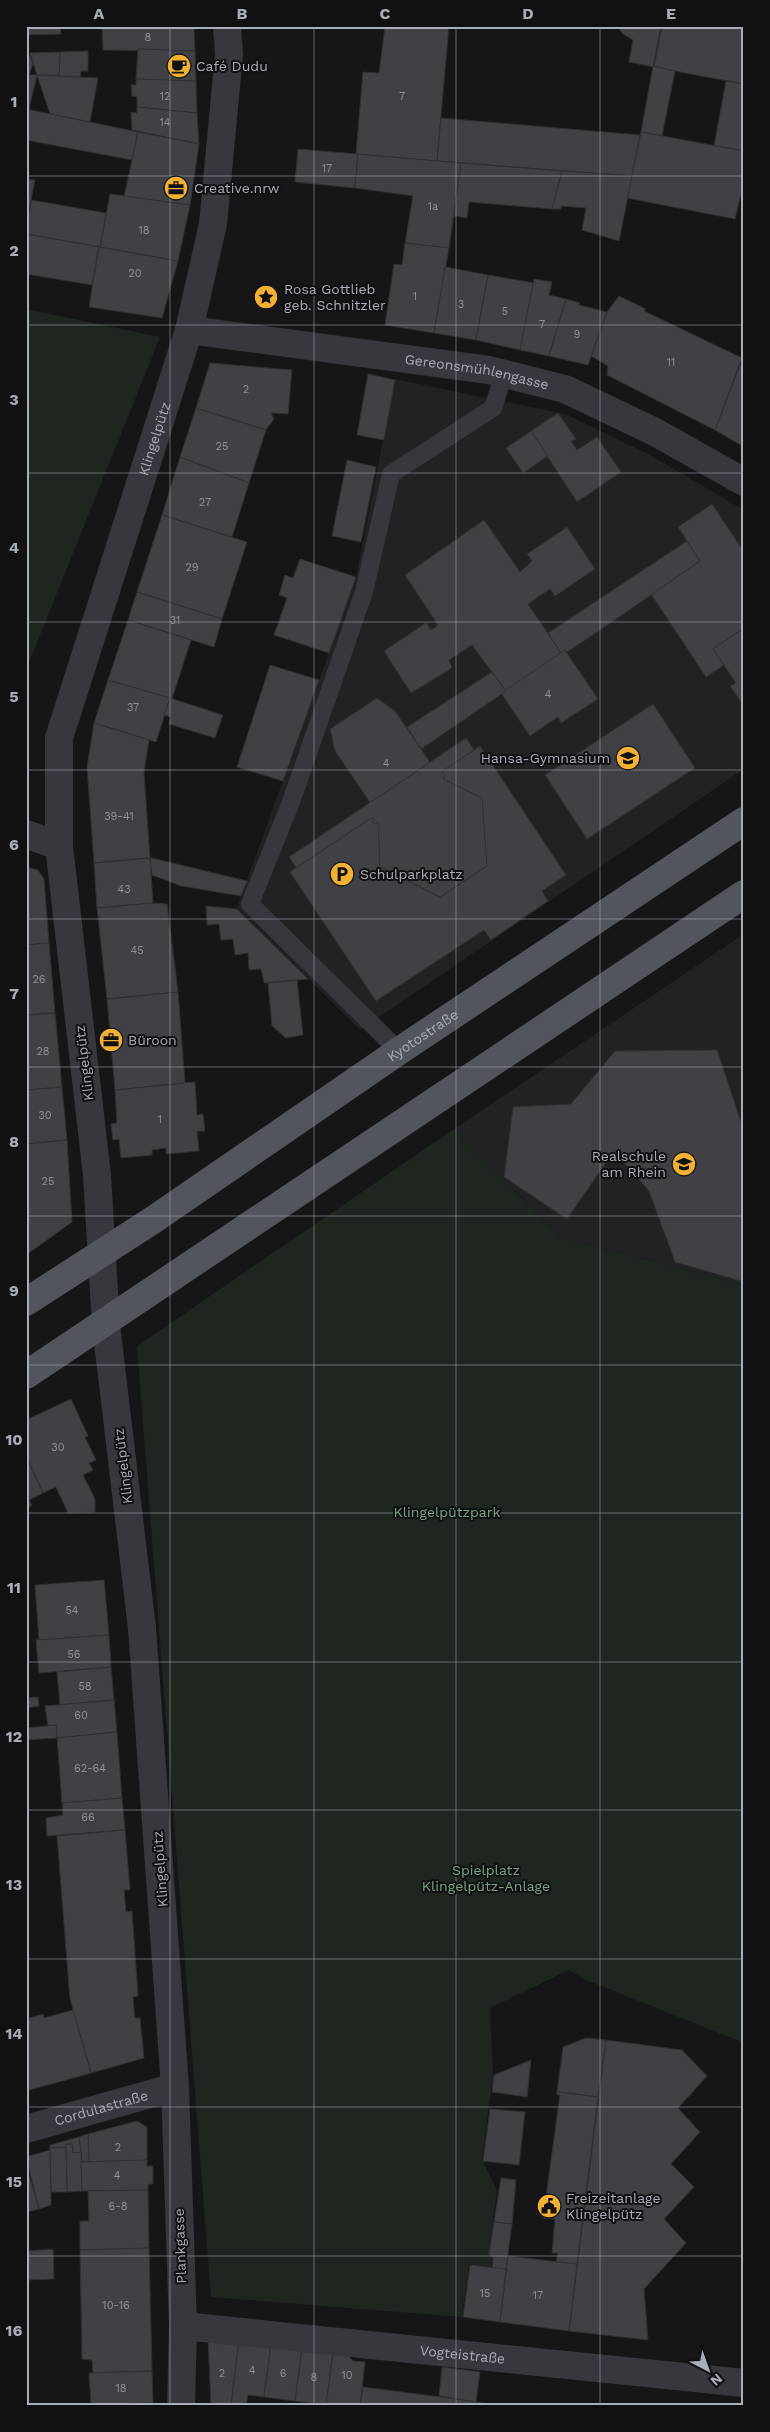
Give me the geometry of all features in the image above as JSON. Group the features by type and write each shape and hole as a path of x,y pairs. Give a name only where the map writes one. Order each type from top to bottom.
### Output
{"main road":[{"name":"Kyotostraße","path":"26,1302 153,1220 399,1051 744,821"},
{"path":"26,1375 744,894"}],"street":[{"name":"Klingelpütz","path":"176,2087 142,1628 106,1320 96,1175 59,846 59,738 189,330 213,224 229,54 227,26"},
{"name":"Gereonsmühlengasse","path":"189,330 380,354 504,374 565,389 655,432 744,482"},
{"path":"26,834 59,846"},
{"name":"Cordulastraße","path":"26,2129 176,2087"},
{"name":"Plankgasse","path":"176,2087 183,2326 181,2406"},
{"name":"Vogteistraße","path":"183,2326 744,2383"}],"lane":[{"path":"399,1051 250,904 291,802 364,592 391,474 493,408 504,374"}],"shaded area":[{"path":"395,379 565,414 650,455 744,510 744,769 360,1030 237,908 356,578"},
{"path":"744,934 744,1285 560,1237 454,1129"}],"green space":[{"path":"26,309 160,337 26,670"},
{"name":"Klingelpützpark","path":"454,1129 560,1237 744,1285 744,2043 584,1979 569,1970 490,2008 493,2074 482,2160 497,2190 489,2253 492,2257 491,2267 469,2264 462,2317 211,2297 137,1346"}],"building":[{"path":"26,26 60,26 61,34 26,35"},
{"path":"102,26 194,26 195,51 103,50"},
{"path":"385,26 449,26 437,161 356,154 363,72 379,73"},
{"path":"617,26 661,26 653,67 629,62 633,40 623,34"},
{"path":"662,26 744,26 744,84 654,67"},
{"path":"26,48 33,63 29,76 26,75"},
{"path":"138,49 195,51 196,81 136,79"},
{"path":"88,51 88,71 81,71 80,77 59,76 60,52"},
{"path":"60,52 59,76 37,75 30,53"},
{"path":"653,66 675,71 662,136 641,132"},
{"path":"26,75 37,75 29,109 26,109"},
{"path":"37,75 98,78 90,122 50,114"},
{"path":"136,79 196,81 197,113 137,107 137,97 132,96 131,85 136,85"},
{"path":"726,81 744,84 744,151 714,146"},
{"path":"137,107 197,113 199,144 132,130 131,112 137,113"},
{"path":"26,109 138,132 132,160 26,140"},
{"path":"441,118 640,135 632,176 437,161"},
{"path":"138,132 199,144 190,205 124,197"},
{"path":"641,132 744,151 744,181 735,219 627,198"},
{"path":"298,149 358,154 355,188 295,182"},
{"path":"358,154 461,163 449,248 405,243 413,196 355,188"},
{"path":"461,163 562,171 552,209 469,202 467,218 454,216"},
{"path":"562,171 632,176 619,241 582,230 586,208 561,206 561,209 552,209"},
{"path":"26,179 35,180 26,225"},
{"path":"110,194 190,205 178,261 100,247"},
{"path":"31,200 106,213 100,247 26,234"},
{"path":"26,234 99,247 92,285 26,274"},
{"path":"405,243 449,248 434,333 385,325 394,264 402,265"},
{"path":"99,247 178,261 162,318 89,307"},
{"path":"445,267 488,275 476,340 434,333"},
{"path":"488,275 534,283 520,350 476,340"},
{"path":"534,279 552,282 549,295 566,299 549,356 520,350"},
{"path":"619,296 646,309 644,311 742,358 715,430 607,375 608,366 591,356 607,312"},
{"path":"566,299 580,303 579,305 607,312 588,365 549,356"},
{"path":"210,363 292,370 288,414 271,413 274,419 266,430 196,408"},
{"path":"740,365 744,367 744,447 715,430"},
{"path":"368,374 395,380 384,440 357,435"},
{"path":"196,408 266,430 249,483 180,457"},
{"path":"558,413 576,439 571,441 577,450 597,437 621,472 577,502 531,431"},
{"path":"531,431 548,456 523,473 506,448"},
{"path":"180,457 249,483 232,537 162,515"},
{"path":"347,460 376,467 361,542 332,536"},
{"path":"712,504 744,552 744,628 713,649 724,665 706,677 651,594 700,561 678,527"},
{"path":"162,515 247,542 222,619 137,592"},
{"path":"484,520 520,572 532,561 527,554 567,527 595,569 555,596 550,589 528,604 561,653 506,691 472,645 449,660 452,668 411,693 384,651 426,623 431,630 438,625 405,575"},
{"path":"687,541 700,561 567,652 565,650 561,653 548,633"},
{"path":"300,559 356,577 329,653 274,635 287,598 279,595 285,575 293,578"},
{"path":"137,592 222,619 214,647 128,620"},
{"path":"128,620 191,640 172,699 108,680"},
{"path":"744,628 744,706 730,686 736,683 713,649"},
{"path":"565,650 598,699 561,723 558,717 530,736 501,693"},
{"path":"270,665 319,680 283,781 237,767"},
{"path":"492,672 506,691 421,749 407,727"},
{"path":"108,680 170,698 156,742 94,723"},
{"path":"170,698 223,715 215,738 169,724 171,717 164,715"},
{"path":"377,698 395,711 438,774 378,814 335,751 330,729"},
{"path":"653,704 695,768 587,839 545,775"},
{"path":"94,723 149,740 144,773 150,858 94,863 87,767"},
{"name":"Schulparkplatz","path":"466,738 555,870 378,989 289,857"},
{"name":"Schulparkplatz","path":"480,746 566,875 542,891 548,901 491,940 484,930 376,1001 290,872 373,817 373,823 378,823 380,867 440,897 487,866 482,798 443,779 445,775 441,772"},
{"path":"150,858 247,881 241,896 181,886 152,875"},
{"path":"150,858 153,903 97,908 94,863"},
{"path":"26,867 38,870 44,879 49,943 26,945"},
{"path":"153,903 167,904 178,992 107,999 97,908"},
{"path":"206,906 237,909 308,979 264,983 261,969 249,970 248,953 235,955 233,939 221,940 219,924 207,925"},
{"path":"49,943 55,1013 26,1015 26,945"},
{"path":"297,980 303,1035 286,1038 272,1026 268,983"},
{"path":"178,992 185,1083 115,1090 107,999"},
{"path":"55,1013 62,1087 26,1090 26,1015"},
{"name":"Realschule am Rhein","path":"717,1050 744,1131 744,1282 675,1262 649,1191 614,1151 567,1219 504,1177 513,1107 571,1104 615,1051"},
{"path":"195,1082 197,1115 203,1114 205,1131 197,1131 199,1151 166,1154 166,1148 152,1150 152,1155 121,1158 119,1139 113,1140 111,1124 117,1123 115,1090"},
{"path":"62,1087 67,1140 26,1144 26,1090"},
{"path":"67,1140 72,1222 26,1255 26,1144"},
{"path":"71,1399 88,1436 85,1437 96,1460 89,1463 93,1470 83,1475 95,1499 95,1512 68,1513 56,1487 43,1493 26,1456 26,1420"},
{"path":"26,1456 43,1493 29,1500 32,1505 26,1508"},
{"path":"104,1580 109,1635 39,1640 35,1585"},
{"path":"109,1635 111,1667 39,1673 36,1640"},
{"path":"111,1667 114,1700 60,1705 57,1672"},
{"path":"38,1697 39,1706 26,1708 26,1698"},
{"path":"114,1700 117,1732 57,1738 56,1725 48,1726 45,1706"},
{"path":"56,1725 57,1738 26,1740 26,1728"},
{"path":"117,1732 122,1798 62,1803 57,1738"},
{"path":"122,1798 125,1830 47,1836 46,1818 63,1815 62,1803"},
{"path":"125,1830 130,1890 124,1890 126,1912 132,1911 138,1996 133,1997 135,2018 140,2018 144,2058 91,2073 70,1999 57,1836"},
{"path":"73,2010 91,2073 26,2091 26,2019 43,2014 44,2018"},
{"path":"586,2038 606,2040 598,2097 557,2092 563,2047"},
{"path":"606,2040 682,2050 707,2076 678,2108 700,2132 671,2164 694,2187 664,2219 686,2243 644,2289 648,2340 569,2331"},
{"path":"531,2060 527,2097 492,2092 494,2075"},
{"path":"557,2092 598,2097 577,2264 556,2262 558,2253 552,2253 555,2219 543,2218 560,2095 557,2095"},
{"path":"490,2109 525,2112 519,2165 483,2161"},
{"path":"137,2121 147,2127 147,2160 89,2162 88,2134"},
{"path":"88,2134 89,2162 82,2162 79,2137"},
{"path":"79,2137 81,2152 73,2153 72,2144 66,2144 66,2147 50,2148 50,2145"},
{"path":"66,2144 72,2144 73,2153 81,2152 82,2191 67,2192"},
{"path":"66,2147 67,2192 51,2192 50,2148"},
{"path":"50,2150 51,2205 39,2209 26,2157"},
{"path":"147,2160 147,2166 153,2166 153,2184 148,2184 148,2190 82,2191 81,2162"},
{"path":"26,2164 39,2209 26,2212"},
{"path":"501,2178 516,2180 512,2224 494,2222"},
{"path":"148,2190 149,2248 80,2250 80,2221 89,2221 88,2191"},
{"path":"494,2222 512,2224 506,2269 492,2268 493,2258 489,2254"},
{"path":"149,2248 152,2371 93,2373 92,2360 82,2359 80,2250"},
{"path":"53,2249 54,2279 26,2280 26,2251"},
{"path":"508,2256 577,2264 569,2331 500,2322"},
{"path":"470,2265 506,2269 500,2322 463,2317"},
{"path":"208,2337 239,2341 231,2406 211,2406"},
{"path":"239,2341 271,2345 264,2397 248,2395 246,2406 231,2406"},
{"path":"271,2345 302,2349 295,2401 264,2397"},
{"path":"302,2349 333,2353 326,2405 295,2401"},
{"path":"333,2353 347,2355 353,2361 365,2362 360,2406 326,2406"},
{"path":"442,2367 480,2372 476,2402 439,2396"},
{"path":"152,2371 153,2403 91,2404 89,2373"},
{"path":"363,2387 456,2399 455,2406 360,2406"},
{"path":"456,2399 476,2402 508,2406 455,2406"},
{"path":"153,2403 153,2406 102,2406 102,2404"}],"place":[{"name":"Café Dudu","path":"179,66"},
{"name":"Creative.nrw","path":"176,188"},
{"name":"Rosa Gottlieb geb. Schnitzler","path":"266,297"},
{"name":"Hansa-Gymnasium","path":"628,758"},
{"name":"Schulparkplatz","path":"342,874"},
{"name":"Büroon","path":"111,1040"},
{"name":"Realschule am Rhein","path":"684,1164"},
{"name":"Freizeitanlage Klingelpütz","path":"549,2206"}],"park label":[{"name":"Spielplatz Klingelpütz-Anlage","path":"486,1878"}]}
